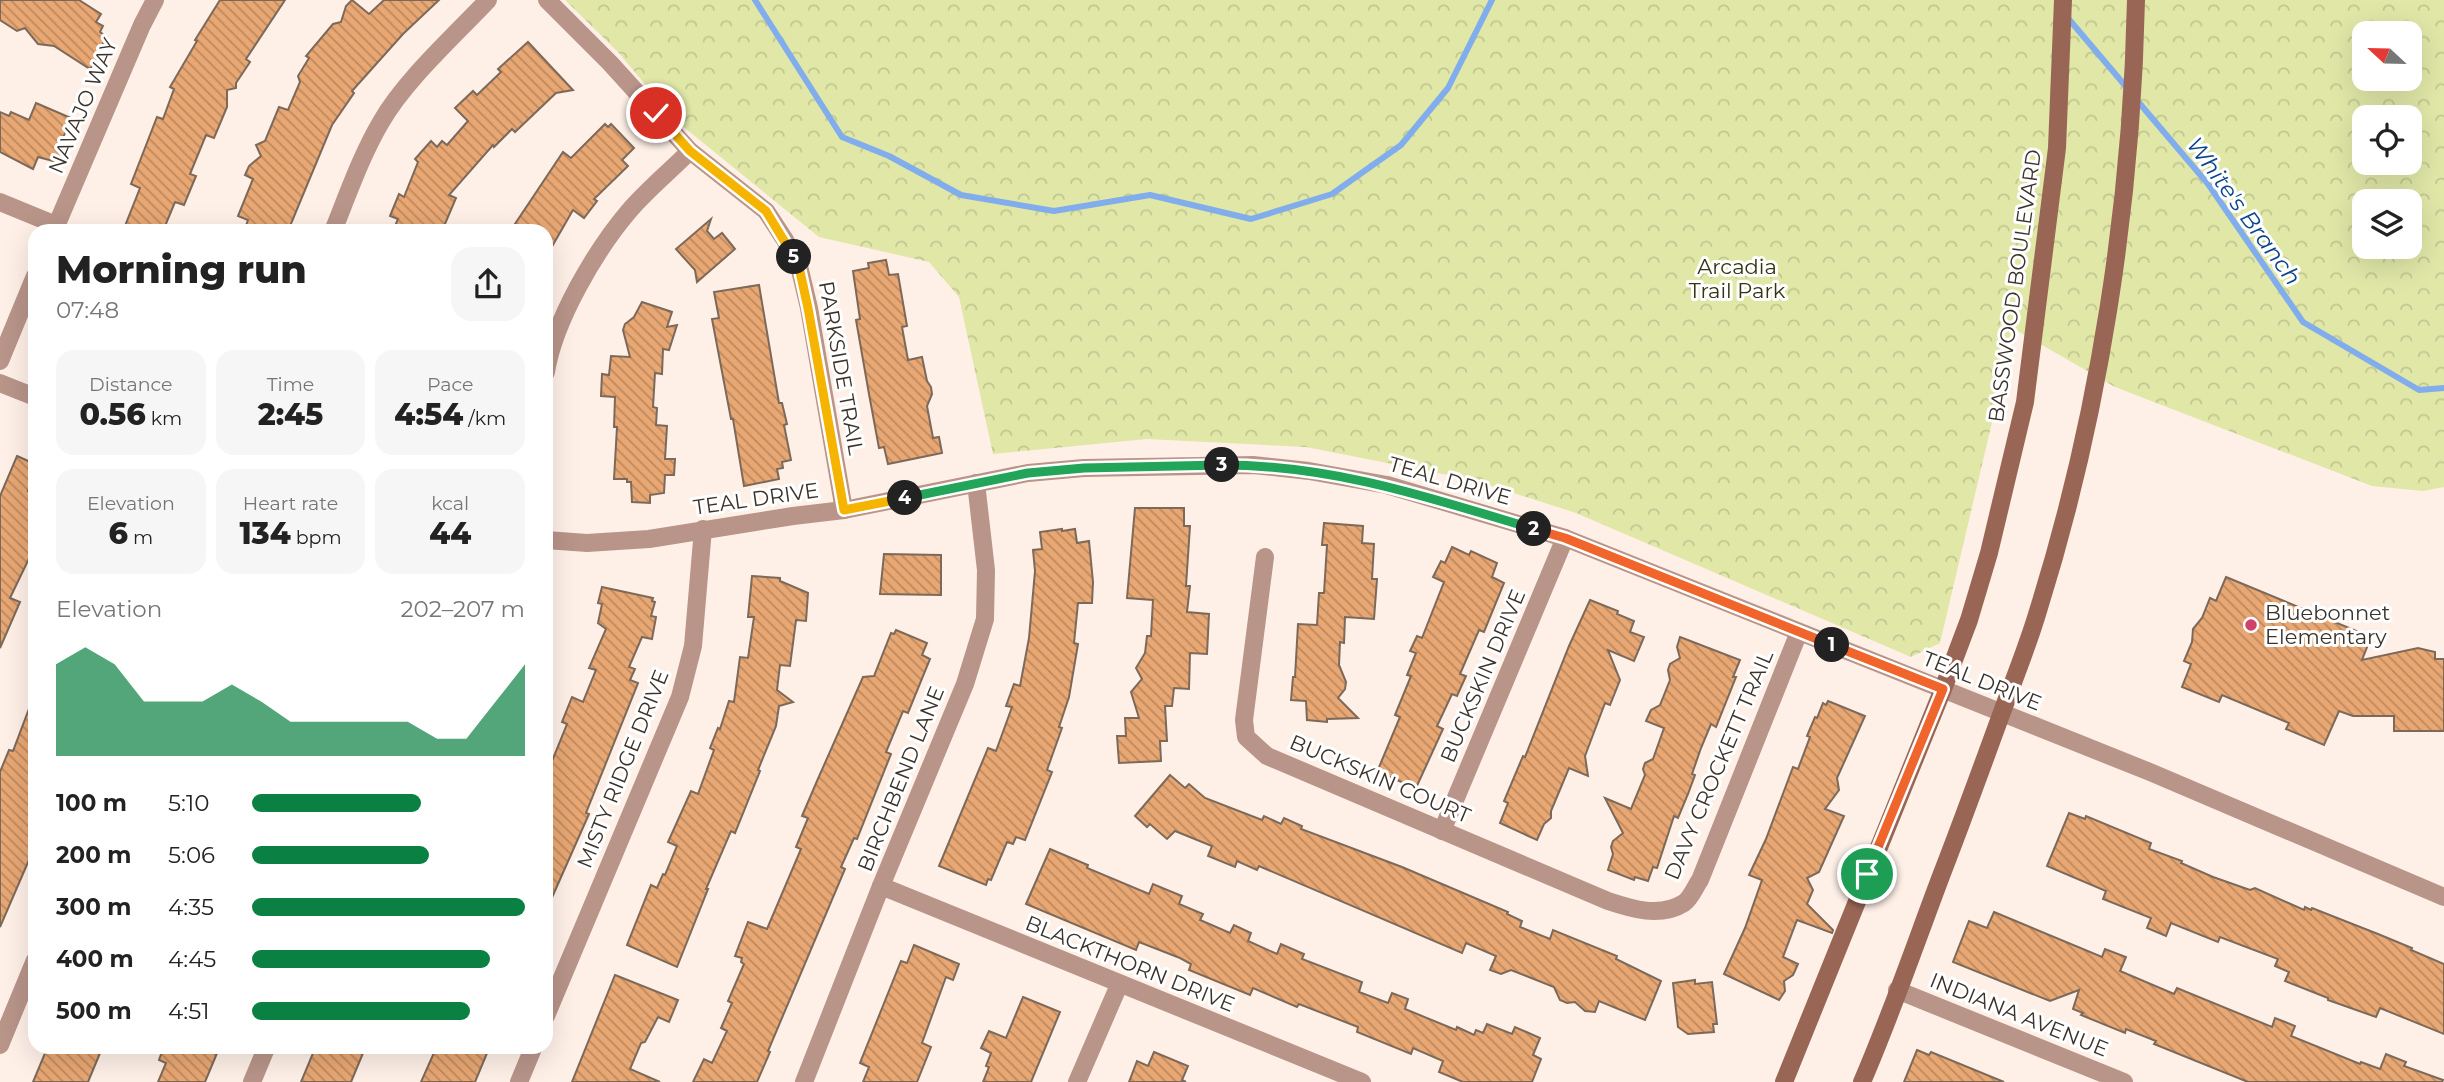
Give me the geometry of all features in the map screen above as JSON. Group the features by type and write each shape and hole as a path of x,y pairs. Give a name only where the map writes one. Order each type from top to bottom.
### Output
{"main road":[{"name":"BASSWOOD BOULEVARD","path":"1784,1082 1943,689 1969,620 1989,553 2025,402 2057,148 2063,0"},
{"path":"1862,1082 2002,713 2038,612 2064,519 2090,414 2106,326 2123,187 2135,50 2136,0"}],"street":[{"name":"NAVAJO WAY","path":"57,224 155,0"},
{"path":"336,224 365,151 382,120 402,93 488,0"},
{"name":"PARKSIDE TRAIL","path":"547,0 610,63 690,151 766,211 785,240 799,267 844,510"},
{"path":"553,348 559,327 590,265 629,211 690,151"},
{"path":"0,202 47,224"},
{"path":"0,362 28,293"},
{"path":"0,383 28,394"},
{"name":"TEAL DRIVE","path":"553,541 586,543 637,540 844,510 1028,473 1084,468 1253,465 1309,471 1387,485 1565,538 2002,713 2444,897"},
{"name":"BIRCHBEND LANE","path":"804,1082 881,886 965,684 985,619 986,570 976,483"},
{"name":"MISTY RIDGE DRIVE","path":"553,999 680,697 693,646 703,529"},
{"name":"BUCKSKIN DRIVE","path":"1442,831 1565,538"},
{"name":"BUCKSKIN COURT","path":"1265,557 1244,720 1246,737 1267,756 1608,901 1641,912 1672,908"},
{"name":"DAVY CROCKETT TRAIL","path":"1672,908 1686,901 1700,880 1799,632"},
{"name":"BLACKTHORN DRIVE","path":"881,886 1355,1081"},
{"path":"0,1045 28,977"},
{"path":"1077,1082 1119,985"},
{"name":"INDIANA AVENUE","path":"1897,990 2124,1082"},
{"path":"252,1082 264,1054"},
{"path":"519,1082 531,1054"}],"green space":[{"name":"Arcadia Trail Park","path":"565,0 2444,0 2444,487 2423,491 2372,486 2115,387 2014,329 1940,643 1911,657 1576,513 1473,480 1306,447 1147,439 993,454 959,297 929,262 819,237 675,120 618,52"}],"building":[{"path":"0,0 79,0 101,14 96,22 103,26 100,32 107,37 103,43 105,45 90,69 54,46 38,44 25,28 17,31 0,20"},
{"path":"220,0 285,0 246,59 250,62 236,83 236,88 227,90 227,107 214,138 206,135 190,174 196,176 184,205 175,202 166,224 126,224 140,188 131,184 157,117 163,119 174,89 170,87 197,41 195,40"},
{"path":"352,0 369,14 384,0 439,0 403,34 352,91 354,93 332,125 291,224 247,224 248,220 238,216 253,179 245,175 249,166 261,156 256,145 265,141 279,107 288,110 300,82 298,76 309,58 306,56 333,24 341,22 346,6"},
{"path":"528,42 573,90 556,93 515,132 512,129 494,147 493,145 449,195 456,198 445,224 396,224 398,219 390,216 399,194 404,197 418,162 415,159 431,141 437,147 442,141 447,145 468,121 455,108 473,91 477,95 501,72 498,69"},
{"path":"36,103 71,118 63,138 67,139 57,162 38,157 33,169 0,152 0,112 9,116 11,112 29,120"},
{"path":"605,124 608,127 611,124 634,148 622,160 628,166 594,199 597,201 584,218 573,210 553,245 553,224 515,224 563,152 571,158"},
{"path":"711,219 707,231 714,239 722,233 735,249 697,282 695,270 676,249"},
{"path":"886,260 889,275 898,274 907,326 902,327 908,360 922,357 927,381 931,387 932,394 927,406 933,438 939,437 942,453 888,464 884,447 879,448 869,394 856,320 860,319 853,271 869,268 868,263"},
{"path":"759,285 779,403 782,403 787,424 784,425 791,460 782,462 783,468 777,469 779,479 744,486 712,319 719,318 714,292"},
{"path":"642,302 672,312 667,327 677,325 669,350 663,349 662,374 655,373 653,407 657,408 656,425 667,426 665,459 675,459 674,475 665,475 664,493 650,495 650,503 632,502 631,482 627,482 627,479 614,479 617,427 614,427 615,397 601,396 602,374 609,375 611,356 630,357 623,330"},
{"path":"17,456 28,461 28,561 10,598 20,602 0,648 0,496"},
{"path":"1135,508 1184,508 1184,526 1190,526 1187,612 1209,614 1207,654 1190,653 1189,689 1174,688 1172,706 1165,706 1167,741 1160,741 1161,761 1119,763 1117,736 1126,736 1125,718 1139,718 1131,692 1142,679 1136,668 1145,653 1147,636 1151,636 1153,600 1127,598"},
{"path":"1324,523 1363,526 1362,543 1374,544 1372,579 1377,579 1374,619 1345,617 1344,643 1340,642 1339,665 1346,682 1345,689 1338,698 1358,718 1327,719 1327,722 1307,720 1306,701 1291,700 1298,624 1317,625 1319,593 1324,593 1327,545 1322,545"},
{"path":"1075,529 1077,543 1089,541 1092,603 1078,603 1074,643 1078,644 1069,697 1059,727 1062,728 1047,770 1052,772 1025,840 1016,837 1013,844 1007,842 991,880 988,879 986,885 939,866 988,748 996,751 1012,707 1006,706 1014,684 1020,686 1029,638 1035,571 1033,550 1042,549 1040,532"},
{"path":"1452,547 1469,555 1471,551 1497,563 1492,577 1504,583 1484,632 1479,630 1460,674 1466,676 1457,696 1452,694 1437,726 1443,729 1416,788 1377,772 1400,717 1395,715 1411,676 1407,675 1416,653 1410,651 1417,636 1422,638 1444,582 1433,577 1441,561 1445,563"},
{"path":"884,554 941,555 941,595 880,594"},
{"path":"752,576 780,578 780,581 808,593 806,621 796,620 790,666 780,665 777,690 793,702 779,706 776,726 758,770 760,771 735,833 731,831 706,889 677,967 627,945 651,885 657,888 663,874 665,875 677,846 668,842 691,791 698,794 714,750 710,748 718,728 720,729 729,701 734,702 740,657 748,658 754,617 748,617"},
{"path":"2226,577 2371,637 2362,660 2418,648 2435,652 2435,659 2444,659 2444,731 2394,731 2394,716 2353,716 2339,711 2324,745 2286,729 2289,723 2222,695 2219,702 2182,687 2191,664 2184,661 2192,642 2193,629 2202,618 2210,598 2216,601"},
{"path":"602,587 653,598 652,601 655,602 651,616 656,617 652,639 642,637 629,667 635,669 630,680 638,683 586,813 589,814 553,895 553,759 567,724 562,722 572,697 583,702 596,670 589,668 606,629 598,623 602,604 598,603"},
{"path":"1590,600 1618,611 1617,614 1634,621 1630,632 1644,637 1634,661 1608,650 1620,680 1610,705 1605,703 1585,756 1588,776 1569,768 1551,811 1551,818 1544,824 1537,840 1500,823 1508,803 1504,801"},
{"path":"896,630 927,643 922,655 930,659 908,713 903,711 886,752 891,754 857,839 854,838 841,867 845,869 757,1082 693,1082 704,1059 712,1063 727,1031 721,1028 732,1003 728,1001 744,964 741,962 742,958 735,956 748,922 767,929 801,849 796,847 808,818 802,816 817,781 863,677 874,676 891,633 894,634"},
{"path":"1680,637 1740,660 1716,727 1711,724 1701,748 1692,774 1695,775 1678,818 1674,816 1657,868 1653,867 1648,881 1635,877 1634,880 1608,870 1613,854 1613,841 1623,833 1605,798 1631,809 1645,775 1645,763 1653,759 1664,728 1646,721 1651,710 1660,705 1670,680 1670,664 1680,658 1677,647"},
{"path":"1828,701 1865,716 1837,778 1839,790 1825,809 1844,816 1819,872 1807,878 1813,890 1807,904 1833,930 1832,933 1797,920 1783,957 1798,964 1793,975 1784,981 1785,991 1779,1000 1724,974 1745,928 1762,880 1749,875 1766,839 1793,767 1798,769 1815,717 1817,718 1823,703 1826,705"},
{"path":"28,711 28,862 0,927 0,772 9,750 13,751"},
{"path":"1170,775 1185,788 1189,784 1205,798 1262,820 1264,816 1281,824 1284,818 1302,826 1301,829 1402,867 1508,912 1507,914 1522,921 1520,927 1550,939 1553,930 1617,956 1616,959 1661,981 1645,1020 1599,1001 1595,1012 1585,1011 1575,1002 1560,1000 1554,987 1511,970 1501,974 1490,970 1496,956 1466,943 1462,953 1259,866 1257,870 1237,861 1235,867 1208,856 1212,846 1175,831 1167,839 1150,824 1147,827 1135,816"},
{"path":"2069,813 2085,819 2086,816 2151,843 2149,849 2182,861 2181,863 2213,877 2250,890 2255,888 2304,910 2305,907 2311,910 2312,908 2412,948 2411,950 2444,964 2444,1034 2380,1008 2376,1017 2328,1000 2285,981 2289,972 2275,966 2278,959 2220,937 2218,942 2171,923 2166,936 2147,928 2151,918 2103,899 2106,891 2047,866"},
{"path":"1050,849 1149,894 1153,884 1182,896 1179,904 1203,914 1200,920 1230,933 1234,925 1251,933 1248,941 1277,954 1281,944 1304,954 1302,959 1362,982 1359,992 1388,1003 1392,993 1408,999 1405,1009 1456,1030 1457,1027 1474,1035 1476,1030 1483,1033 1487,1024 1512,1034 1515,1027 1540,1038 1533,1055 1541,1059 1532,1082 1463,1082 1439,1072 1443,1061 1413,1048 1411,1054 1357,1032 1358,1027 1299,1004 1297,1007 1253,988 1250,995 1189,970 1191,964 1180,958 1139,942 1136,950 1026,904"},
{"path":"1994,912 2102,957 2105,949 2126,957 2120,971 2174,994 2177,988 2272,1027 2275,1018 2295,1026 2291,1036 2360,1064 2361,1062 2380,1069 2386,1054 2406,1062 2404,1066 2443,1080 2248,1082 2154,1044 2156,1041 2126,1029 2125,1033 2081,1015 2083,1013 2073,1009 2079,990 2050,1001 1953,962 1969,921 1987,928"},
{"path":"914,945 959,964 953,980 946,977 922,1043 931,1047 917,1082 863,1082 869,1067 860,1063 901,961 907,963"},
{"path":"615,975 678,1000 669,1022 658,1017 645,1042 641,1043 630,1069 660,1082 572,1082"},
{"path":"1695,980 1695,984 1712,982 1717,1024 1713,1024 1714,1032 1688,1034 1678,1027 1673,983"},
{"path":"1023,997 1060,1012 1031,1082 983,1082 991,1053 981,1048 989,1031 1006,1038"},
{"path":"1917,1050 1929,1055 1931,1052 2004,1082 1904,1082"},
{"path":"1154,1052 1188,1066 1182,1080 1186,1082 1129,1082 1137,1061 1148,1066"},
{"path":"45,1054 100,1054 88,1082 33,1082"},
{"path":"161,1054 217,1054 205,1082 158,1082 166,1063 159,1060"},
{"path":"313,1054 363,1054 351,1082 301,1082"},
{"path":"433,1054 487,1054 475,1082 421,1082"}],"waterway":[{"name":"White's Branch","path":"755,0 842,137 889,156 961,195 1054,211 1150,195 1251,219 1332,194 1401,145 1448,88 1492,0"},
{"name":"White's Branch","path":"2067,17 2128,89"},
{"name":"White's Branch","path":"2135,98 2208,184 2303,322 2419,390 2444,388"}],"place":[{"name":"Bluebonnet Elementary","path":"2251,625"}],"route":[{"path":"656,113 690,151 766,211 799,267 844,510 1028,473 1084,468 1253,465 1309,471 1387,485 1565,538 1943,689 1867,874"}]}
